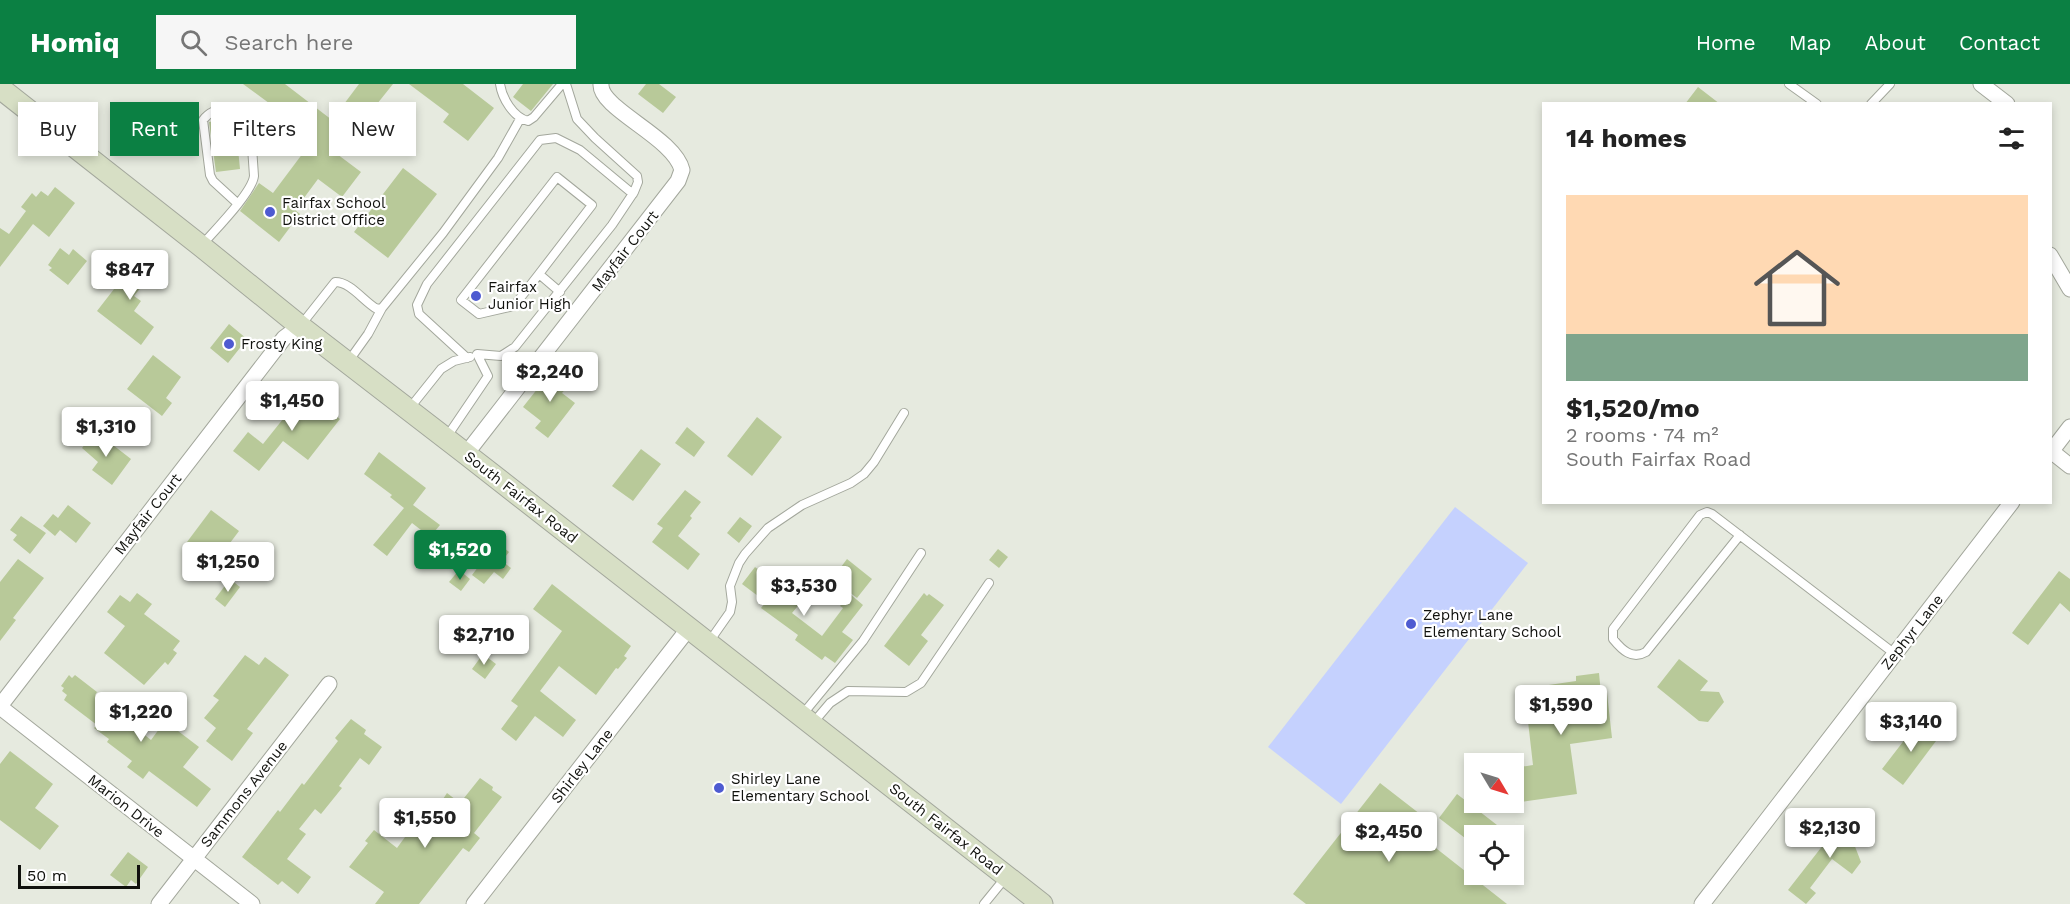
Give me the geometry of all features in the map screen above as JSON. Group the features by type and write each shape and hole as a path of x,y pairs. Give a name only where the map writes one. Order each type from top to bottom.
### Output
{"street":[{"name":"Mayfair Court","path":"466,453 678,182 681,170 676,157 665,145 609,102 601,89 602,84"},
{"path":"1981,84 2004,102"},
{"name":"South Fairfax Road","path":"0,88 300,326 466,453 1042,904"},
{"path":"2052,258 2070,289"},
{"name":"Mayfair Court","path":"0,707 284,338 300,326"},
{"path":"2052,451 2070,427"},
{"path":"2052,453 2070,466"},
{"name":"Zephyr Lane","path":"1702,904 2010,504"},
{"name":"Shirley Lane","path":"474,904 689,628"},
{"name":"Sammons Avenue","path":"159,904 329,684"},
{"name":"Marion Drive","path":"0,707 252,904"}],"lane":[{"path":"408,410 441,369 454,361 477,354 501,356 515,346 612,225 633,194 638,182 637,176 630,167 595,138 578,119 564,84 528,121 520,119 502,96 500,84"},
{"path":"1789,84 1813,102"},
{"path":"1873,102 1890,84"},
{"path":"201,246 254,184 250,118 235,109 211,112 203,120 210,175 213,181 237,203"},
{"path":"348,362 368,334 382,308 443,233 498,158 520,119"},
{"path":"467,358 419,314 417,305 427,284 540,140 556,138 580,150 633,194"},
{"path":"557,177 592,204 539,274 514,306 479,314 461,300 557,177"},
{"path":"539,274 560,292"},
{"path":"300,326 335,282 349,286 377,309 382,308"},
{"path":"446,438 488,376 477,354"},
{"path":"708,643 730,612 732,602 730,586 745,554 768,528 802,505 851,483 864,474 904,413"},
{"path":"1740,535 1646,652 1636,656 1631,655 1617,644 1613,639 1613,629 1700,515 1707,512 1740,535 1895,654"},
{"path":"806,720 863,641 921,553"},
{"path":"806,720 848,691 906,692 921,682 989,583"},
{"path":"984,904 1006,876"}],"shaded area":[{"path":"1455,507 1528,563 1341,804 1268,747"}],"building":[{"path":"243,84 285,84 308,102 267,102"},
{"path":"359,84 393,84 379,102 346,102"},
{"path":"409,84 463,84 494,108 468,141 443,122 449,114"},
{"path":"523,84 553,84 531,111 513,97"},
{"path":"646,84 659,84 676,97 663,113 638,94"},
{"path":"1698,87 1717,102 1687,102"},
{"path":"317,109 329,118 329,156 340,156 361,172 342,197 318,179 295,210 300,214 279,242 240,211 259,183 273,193 301,156 317,156"},
{"path":"214,156 239,156 240,169 216,172"},
{"path":"403,168 437,194 388,258 354,232"},
{"path":"55,187 75,203 49,237 33,224 0,267 0,228 9,234 26,211 21,207 32,193 36,197 41,191 48,196"},
{"path":"60,248 69,255 73,249 87,261 68,285 49,270 52,268 48,265"},
{"path":"142,253 158,266 134,296 141,301 134,311 154,327 141,345 97,311"},
{"name":"Frosty King","path":"229,324 247,339 228,363 210,348"},
{"path":"153,355 181,377 166,398 172,403 162,416 127,389"},
{"path":"553,369 571,383 562,393 575,403 548,438 535,428 541,421 523,407"},
{"path":"311,390 313,397 340,419 308,460 283,441 259,471 233,451 248,432 263,444 299,399 298,393"},
{"path":"757,417 782,437 752,476 727,456"},
{"path":"687,427 705,442 694,457 675,443"},
{"path":"95,431 131,459 112,485 92,470 98,462 82,448"},
{"path":"641,449 661,464 633,501 612,486"},
{"path":"379,452 426,488 413,505 440,525 430,537 412,523 387,556 373,545 404,508 390,497 392,495 364,474"},
{"path":"685,490 701,502 678,536 700,554 688,570 652,542 663,528 657,524"},
{"path":"68,505 91,523 76,543 60,530 55,536 43,526 53,514 58,518"},
{"path":"211,510 239,531 215,563 187,542"},
{"path":"21,516 46,533 30,554 13,540 17,535 10,530"},
{"path":"740,517 752,526 739,543 727,533"},
{"path":"497,542 509,552 502,561 511,568 503,579 494,572 484,584 472,575"},
{"path":"998,549 1008,557 999,568 989,560"},
{"path":"18,559 44,578 13,618 16,620 0,641 0,582"},
{"path":"847,559 872,579 857,598 832,579"},
{"path":"755,567 802,601 792,613 822,636 843,608 840,606 850,594 863,605 842,632 853,640 835,663 825,656 822,660 795,640 798,635 761,608 766,602 742,584"},
{"path":"459,570 470,579 461,591 449,582"},
{"path":"2059,571 2070,579 2070,612 2060,603 2028,645 2012,633"},
{"path":"230,579 240,587 225,607 215,599"},
{"path":"552,584 631,646 624,656 627,658 618,669 616,668 596,695 559,666 540,691 576,720 563,737 535,716 516,741 501,729 518,706 511,701 562,631 533,609"},
{"path":"137,593 152,604 144,614 180,641 173,650 177,653 168,665 165,662 144,685 104,653 125,626 107,612 120,595 130,602"},
{"path":"924,593 944,605 921,635 928,641 909,666 884,646"},
{"path":"480,618 499,632 488,646 470,632"},
{"path":"483,654 496,664 485,679 472,669"},
{"path":"245,655 259,665 265,657 289,675 247,729 253,733 232,761 206,741 216,728 204,718 219,700 213,696"},
{"path":"1679,659 1708,681 1700,691 1719,692 1724,702 1708,722 1699,721 1657,687"},
{"path":"1599,673 1601,694 1607,693 1612,738 1570,744 1577,794 1524,802 1524,766 1533,765 1526,704 1537,702 1535,687 1576,681 1576,676"},
{"path":"69,675 72,678 75,675 97,692 95,695 151,740 165,721 199,747 183,767 211,789 197,807 149,771 143,779 127,767 132,761 107,742 109,739 94,728 97,725 64,700 67,695 62,691 64,688 61,686"},
{"path":"351,719 366,730 364,734 382,747 369,765 360,758 339,786 342,788 321,814 315,809 299,829 306,834 287,859 311,877 298,894 282,881 278,885 242,857 278,810 280,812 302,783 304,785 338,741 335,738"},
{"path":"1919,721 1939,737 1903,785 1882,769"},
{"path":"10,751 53,784 35,808 59,826 40,850 0,820 0,764"},
{"path":"480,778 502,797 474,833 480,838 469,852 463,848 419,904 375,904 384,892 349,867 368,843 365,841 374,830 397,848 416,822 429,833 446,810 439,805 447,793 460,803"},
{"path":"1380,783 1429,821 1418,834 1464,870 1464,885 1483,885 1507,904 1306,904 1293,894"},
{"path":"1457,794 1464,799 1464,813 1481,813 1497,825 1464,825 1464,837 1439,818"},
{"path":"1845,817 1863,832 1854,844 1861,862 1852,874 1832,859 1810,888 1816,893 1806,904 1788,890"},
{"path":"128,852 148,867 136,884 131,880 126,887 110,875"}],"place":[{"name":"Fairfax School District Office","path":"270,212"},
{"name":"Fairfax Junior High","path":"476,296"},
{"name":"Frosty King","path":"229,344"},
{"name":"Zephyr Lane Elementary School","path":"1411,624"},
{"name":"Shirley Lane Elementary School","path":"719,788"}]}
